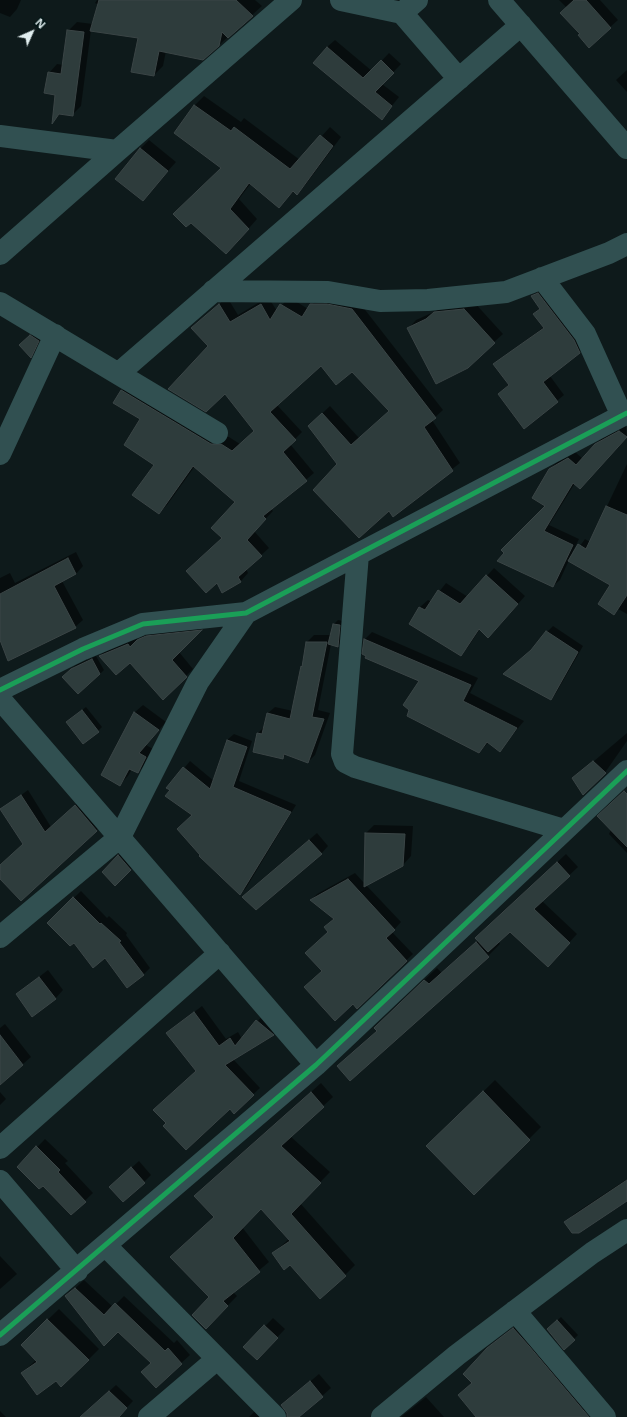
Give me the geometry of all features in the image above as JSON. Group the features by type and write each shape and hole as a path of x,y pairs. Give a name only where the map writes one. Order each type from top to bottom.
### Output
{"street":[{"path":"0,254 291,0"},
{"path":"341,0 410,6 459,79"},
{"path":"499,0 627,148"},
{"path":"119,373 521,25"},
{"path":"0,136 117,151"},
{"path":"213,292 328,292 380,301 428,300 506,292 609,253 627,244"},
{"path":"0,690 83,649 143,624 246,613 625,414 586,334 542,278"},
{"path":"0,303 217,433"},
{"path":"0,454 55,335"},
{"path":"358,554 342,754 345,762 355,767 564,830"},
{"path":"0,937 120,837 198,682 246,613"},
{"path":"0,699 316,1064"},
{"path":"0,1335 77,1271 316,1064 627,771"},
{"path":"0,1148 220,954"},
{"path":"0,1180 77,1271"},
{"path":"382,1417 457,1355 592,1253 627,1230"},
{"path":"106,1246 275,1417"},
{"path":"515,1311 605,1417"},
{"path":"149,1417 217,1359"}],"building":[{"path":"99,0 236,0 253,16 228,38 222,32 219,46 203,60 159,51 154,76 131,72 138,38 90,31"},
{"path":"574,0 586,0 611,28 589,48 578,35 580,34 560,13"},
{"path":"67,30 84,32 73,116 59,114 52,124 55,95 44,93 48,72 61,74"},
{"path":"327,47 363,78 381,60 394,73 375,92 392,106 382,120 313,63"},
{"path":"194,105 231,131 234,127 290,169 320,135 333,146 297,195 293,191 279,208 249,183 230,209 249,229 226,254 191,223 186,227 173,214 221,168 174,133"},
{"path":"140,148 168,171 143,201 115,179"},
{"path":"538,293 574,340 580,353 543,382 558,402 524,429 498,394 509,385 493,364 544,328 533,314 540,309 531,296"},
{"path":"219,304 230,322 261,304 270,320 280,304 302,317 310,304 327,304 352,309 436,418 424,427 453,471 393,517 389,511 359,538 313,490 337,464 308,426 322,413 351,445 389,411 352,372 336,385 321,366 270,412 296,440 283,452 307,481 263,516 266,519 247,540 262,556 238,577 241,582 222,593 217,583 206,593 186,571 222,538 211,528 235,502 193,466 159,514 132,495 154,465 124,445 140,419 113,403 121,390 211,444 221,444 232,451 254,431 225,394 206,412 168,389 208,346 191,328"},
{"path":"464,309 495,343 468,368 436,384 407,328 426,319 434,312"},
{"path":"30,335 39,341 31,358 19,345"},
{"path":"619,431 627,437 580,489 573,483 544,531 573,545 553,587 497,561 504,553 501,550 545,506 532,498 549,469 568,458 576,465 595,444"},
{"path":"606,506 627,515 627,595 614,615 598,604 610,585 568,561 578,544 586,549"},
{"path":"68,558 76,574 54,586 76,628 8,661 0,640 0,594"},
{"path":"486,575 518,604 488,638 479,629 461,656 409,624 419,607 425,610 438,590 460,604"},
{"path":"333,624 340,625 338,647 328,644"},
{"path":"202,630 172,660 187,677 163,700 130,663 116,675 99,656 128,644 130,647 137,640 146,636"},
{"path":"546,631 578,652 551,700 503,674 531,650"},
{"path":"364,639 471,685 463,701 517,728 500,752 487,742 479,753 407,716 409,710 403,705 419,681 365,658 366,656 362,654"},
{"path":"306,642 327,642 312,717 324,719 308,763 284,754 283,759 253,752 257,733 262,734 267,713 290,719"},
{"path":"92,659 100,674 78,694 62,677 71,669"},
{"path":"82,710 99,732 83,744 66,722"},
{"path":"134,712 159,730 139,753 146,757 138,773 129,769 120,786 101,775"},
{"path":"227,740 247,747 233,787 291,812 240,895 199,856 200,855 177,829 192,815 165,796 170,790 166,788 183,767 210,789"},
{"path":"593,761 606,773 583,795 572,778"},
{"path":"624,791 627,794 627,847 597,816"},
{"path":"21,795 45,832 75,805 97,831 21,901 0,879 0,865 23,844 0,809"},
{"path":"365,833 405,834 403,866 364,887"},
{"path":"309,840 322,854 256,910 242,897"},
{"path":"118,855 131,870 115,886 102,872"},
{"path":"557,862 570,876 534,909 570,943 548,967 510,932 488,952 475,938"},
{"path":"348,879 395,930 386,938 407,961 357,1009 353,1004 335,1021 304,987 322,971 305,953 328,932 324,927 334,919 310,900"},
{"path":"73,897 100,924 101,923 121,941 119,942 144,975 127,988 105,958 93,968 74,943 70,946 47,923"},
{"path":"476,942 489,957 350,1081 337,1066 377,1031 374,1028 424,980 429,984"},
{"path":"39,977 56,999 32,1017 16,994"},
{"path":"194,1012 219,1046 230,1038 235,1046 256,1020 274,1035 225,1065 254,1095 234,1114 230,1109 186,1150 163,1126 166,1123 153,1110 196,1071 166,1033"},
{"path":"0,1035 23,1065 0,1085"},
{"path":"483,1091 530,1140 474,1195 426,1146"},
{"path":"311,1092 324,1107 281,1146 321,1183 291,1214 346,1276 320,1299 290,1265 284,1270 272,1253 290,1241 261,1209 233,1238 260,1272 223,1301 228,1306 206,1329 192,1315 209,1297 170,1257 214,1217 194,1196"},
{"path":"36,1146 60,1170 58,1172 86,1202 71,1215 43,1186 39,1189 17,1167"},
{"path":"131,1167 145,1183 123,1202 109,1187"},
{"path":"627,1180 627,1201 579,1233 572,1233 564,1222"},
{"path":"75,1288 104,1315 115,1303 165,1351 168,1348 182,1364 156,1388 141,1372 151,1363 118,1332 104,1346 65,1296"},
{"path":"47,1319 89,1360 61,1387 56,1381 37,1395 21,1373 37,1362 21,1345"},
{"path":"557,1320 575,1340 564,1350 547,1329"},
{"path":"264,1325 278,1338 257,1360 243,1347"},
{"path":"513,1328 589,1417 476,1417 458,1395 472,1383 463,1374 487,1348"},
{"path":"310,1381 323,1397 299,1417 287,1417 287,1413 281,1405"},
{"path":"109,1391 127,1408 119,1417 80,1417"}],"cycle path":[{"path":"0,690 83,649 143,624 246,613 627,413"},
{"path":"0,1335 316,1065 627,771"}]}
